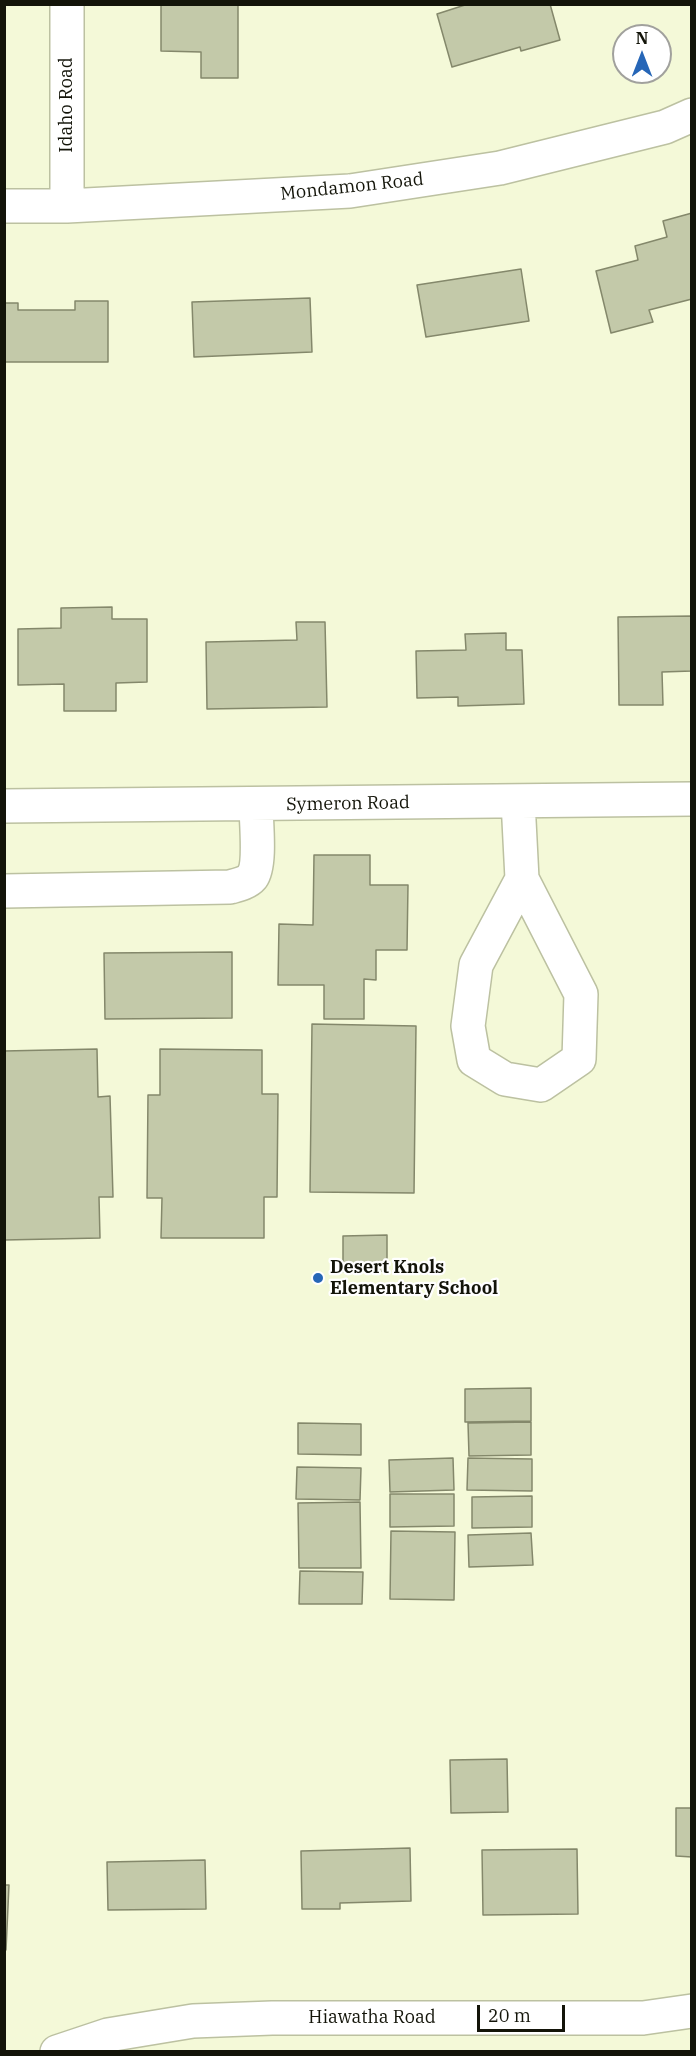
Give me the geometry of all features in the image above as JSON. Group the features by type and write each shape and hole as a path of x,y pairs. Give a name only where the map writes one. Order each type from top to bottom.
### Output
{"street":[{"name":"Idaho Road","path":"67,4 67,206"},
{"name":"Mondamon Road","path":"4,206 67,206 350,191 500,168 665,127 692,115"},
{"name":"Symeron Road","path":"4,806 692,799"},
{"path":"518,801 522,879 581,994 579,1059 541,1085 505,1079 474,1060 468,1026 476,966 522,879"},
{"path":"4,891 230,887 242,883 252,878 256,866 256,805"},
{"name":"Hiawatha Road","path":"57,2052 108,2035 193,2020 643,2018 692,2011"}],"building":[{"path":"161,4 238,4 238,78 201,78 201,52 161,51"},
{"path":"468,4 550,4 560,40 521,51 520,47 452,67 437,14"},
{"path":"692,213 692,299 649,310 653,322 611,333 596,271 638,260 635,246 667,237 663,221"},
{"path":"521,269 529,321 426,337 417,285"},
{"path":"310,298 312,352 194,357 192,302"},
{"path":"75,301 108,301 108,362 4,362 4,303 18,303 18,310 75,310"},
{"path":"112,607 112,619 147,619 147,682 116,683 116,711 64,711 64,684 18,685 18,629 61,628 61,608"},
{"path":"692,616 692,671 662,672 663,705 619,705 618,617"},
{"path":"296,622 325,622 327,707 207,709 206,642 297,640"},
{"path":"506,633 506,650 522,650 524,704 458,706 458,697 417,698 416,651 466,650 465,634"},
{"path":"314,855 370,855 370,885 408,885 407,950 376,950 376,980 364,979 364,1019 324,1019 324,985 278,985 279,924 313,925"},
{"path":"232,952 232,1018 105,1019 104,953"},
{"path":"312,1024 416,1026 414,1193 310,1192"},
{"path":"97,1049 98,1097 110,1096 113,1197 99,1197 100,1238 4,1240 4,1051"},
{"path":"160,1049 262,1050 262,1094 278,1094 277,1197 264,1197 264,1238 161,1238 162,1198 147,1198 148,1095 160,1095"},
{"path":"387,1235 387,1271 343,1272 343,1236"},
{"path":"531,1388 531,1421 465,1422 465,1389"},
{"path":"531,1422 531,1455 469,1456 468,1423"},
{"path":"298,1423 361,1424 361,1455 298,1454"},
{"path":"453,1458 454,1490 390,1492 389,1460"},
{"path":"468,1458 532,1459 532,1491 467,1490"},
{"path":"297,1467 361,1468 360,1500 296,1499"},
{"path":"390,1494 454,1494 454,1526 390,1527"},
{"path":"532,1496 532,1527 472,1528 472,1497"},
{"path":"360,1502 361,1568 299,1568 298,1503"},
{"path":"391,1531 455,1532 454,1600 390,1599"},
{"path":"531,1533 533,1565 469,1567 468,1535"},
{"path":"300,1571 363,1572 362,1604 299,1604"},
{"path":"507,1759 508,1812 451,1813 450,1760"},
{"path":"676,1808 692,1808 692,1857 676,1856"},
{"path":"410,1848 411,1901 340,1903 340,1909 302,1909 301,1851"},
{"path":"577,1849 578,1914 483,1915 482,1850"},
{"path":"205,1860 206,1909 108,1910 107,1862"},
{"path":"4,1885 9,1885 6,1950 4,1950"}],"place":[{"name":"Desert Knols Elementary School","path":"318,1278"}]}
